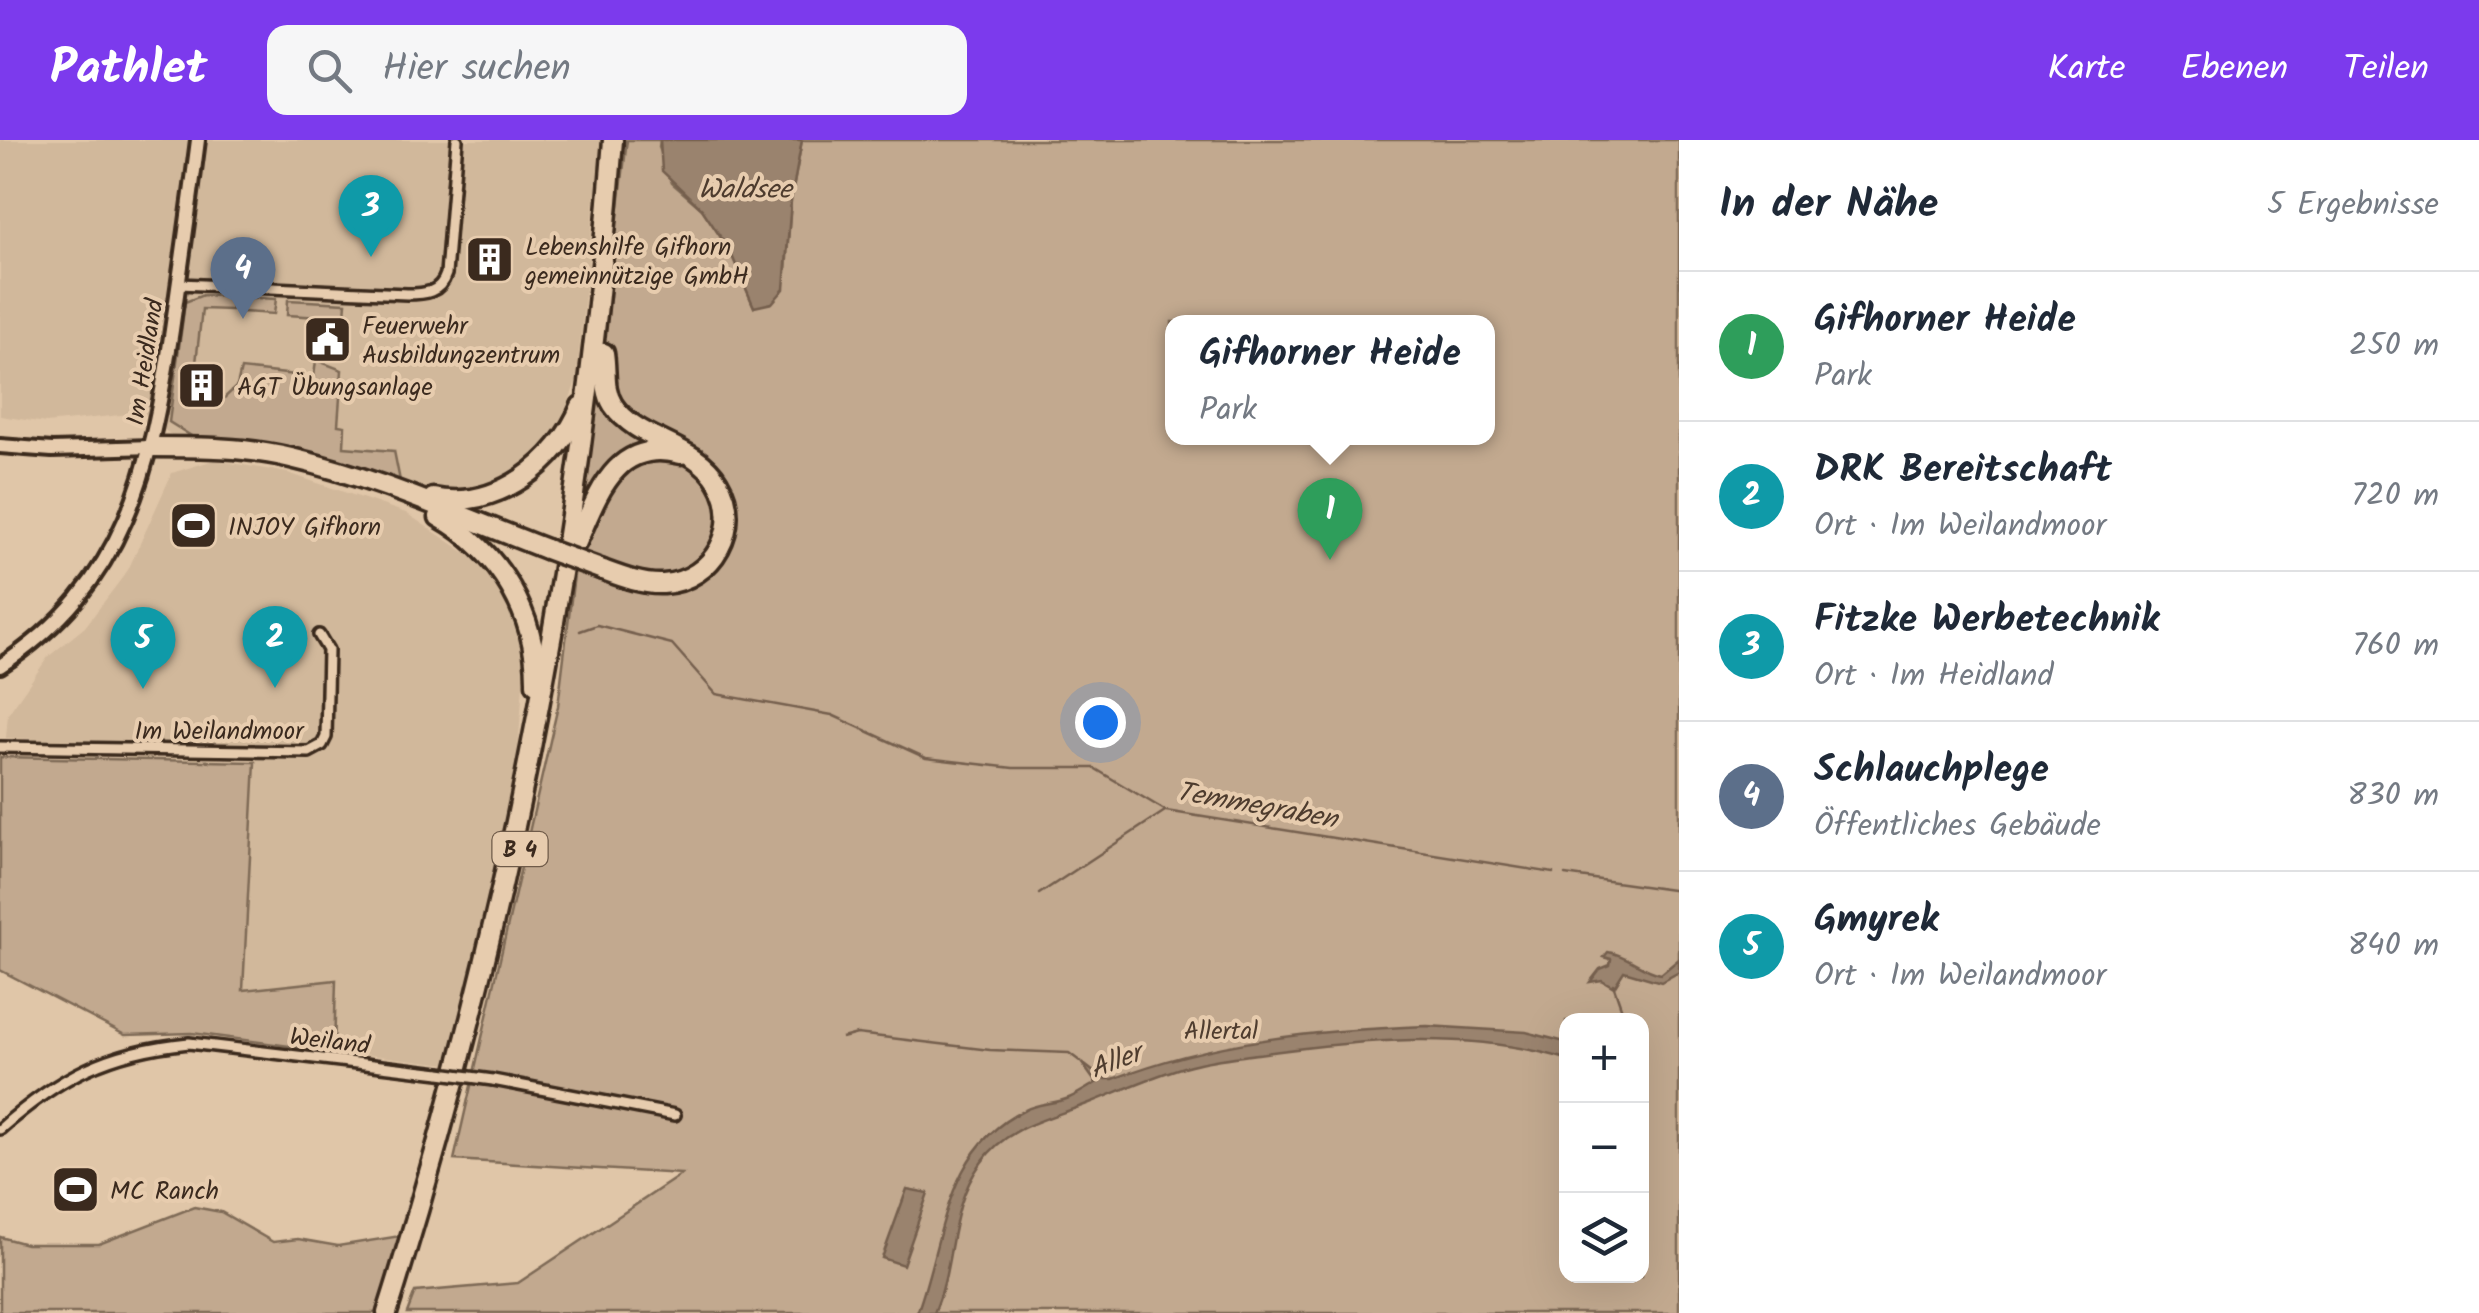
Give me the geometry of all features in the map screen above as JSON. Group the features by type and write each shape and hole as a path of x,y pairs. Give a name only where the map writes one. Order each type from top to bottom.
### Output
{"highway":[{"name":"B 4","path":"387,1313 458,1071 532,748 570,533 614,140"},
{"name":"B 4","path":"397,1313 467,1073 514,878 555,674 604,353 622,140"},
{"path":"152,447 245,450 290,458 391,490 637,581 665,584 690,577 712,560 724,538 727,506 719,482 696,458 636,425 618,410 607,393 604,353"},
{"path":"391,490 446,501 503,490 560,444 588,387"},
{"path":"577,542 605,482 626,460 660,451 696,458"},
{"path":"391,490 466,534 485,552 512,590 532,637 537,662 532,748"}],"street":[{"name":"Im Heidland","path":"0,666 49,628 98,570 126,519 152,447 198,140"},
{"name":"Im Heidland","path":"179,284 431,292 442,285 446,274 457,140"},
{"path":"0,446 52,450 152,447"},
{"name":"Im Weilandmoor","path":"0,747 316,750 326,737 328,650 319,636"},
{"name":"Weiland","path":"0,1129 39,1094 94,1064 147,1047 189,1043 492,1080 676,1114"}],"shaded area":[{"path":"0,140 601,140 576,382 558,430 515,476 449,494 245,439 176,438 139,413 46,423 0,416"},
{"path":"214,460 288,473 406,513 475,559 514,609 524,671 516,778 455,1065 240,1040 255,746 6,738 8,714 48,657 85,627 128,570 172,473"}],"green space":[{"name":"Allertal","path":"627,140 660,140 672,183 702,209 730,251 754,307 786,273 791,200 802,140 1679,140 1679,1313 407,1313 415,1292 518,1283 682,1174 454,1160 558,706"},
{"path":"203,295 276,299 274,314 242,312 241,307 232,306 231,310 202,309 192,399 219,403 237,386 241,369 314,377 316,360 342,370 338,425 345,426 344,447 394,451 400,481 245,439 193,437 169,422 185,302"},
{"path":"288,300 346,303 344,326 321,323 321,317 287,315"},
{"path":"0,757 255,762 243,990 336,980 334,1052 192,1033 125,1035 0,970"},
{"path":"194,1207 221,1212 273,1242 298,1239 338,1246 400,1236 377,1313 0,1313 0,1237 26,1244 99,1244"}],"water":[{"name":"Waldsee","path":"660,140 802,140 791,200 784,289 772,303 754,307 730,251 702,209 662,171"},
{"path":"1608,952 1661,974 1679,959 1679,972 1661,982 1624,971 1614,987 1602,980 1590,982 1600,969 1610,965 1611,959 1604,957"},
{"path":"1427,1026 1526,1032 1559,1040 1559,1057 1452,1041 1296,1049 1191,1065 1047,1118 1017,1131 981,1163 962,1199 934,1313 917,1313 962,1172 998,1127 1025,1110 1069,1098 1096,1083 1081,1062 1103,1079 1113,1079 1228,1046 1347,1030"},
{"path":"907,1189 928,1193 903,1265 882,1258"}],"waterway":[{"name":"Temmegraben","path":"580,631 597,625 672,644 716,694 832,715 926,758 1013,768 1094,768 1166,811 1553,873"},
{"path":"1039,894 1165,811"},
{"name":"Temmegraben","path":"1565,875 1679,891"},
{"path":"1613,984 1622,1010"},
{"name":"Aller","path":"842,1038 857,1034 990,1050 1069,1053 1081,1062"}],"place":[{"name":"Fitzke Werbetechnik","path":"371,257"},
{"name":"Lebenshilfe Gifhorn gemeinnützige GmbH","path":"490,260"},
{"name":"Schlauchplege","path":"243,319"},
{"name":"Feuerwehr Ausbildungzentrum","path":"327,339"},
{"name":"AGT Übungsanlage","path":"202,386"},
{"name":"INJOY Gifhorn","path":"193,526"},
{"name":"Gifhorner Heide","path":"1330,560"},
{"name":"DRK Bereitschaft","path":"275,688"},
{"name":"Gmyrek","path":"143,689"},
{"name":"MC Ranch","path":"75,1190"}]}
